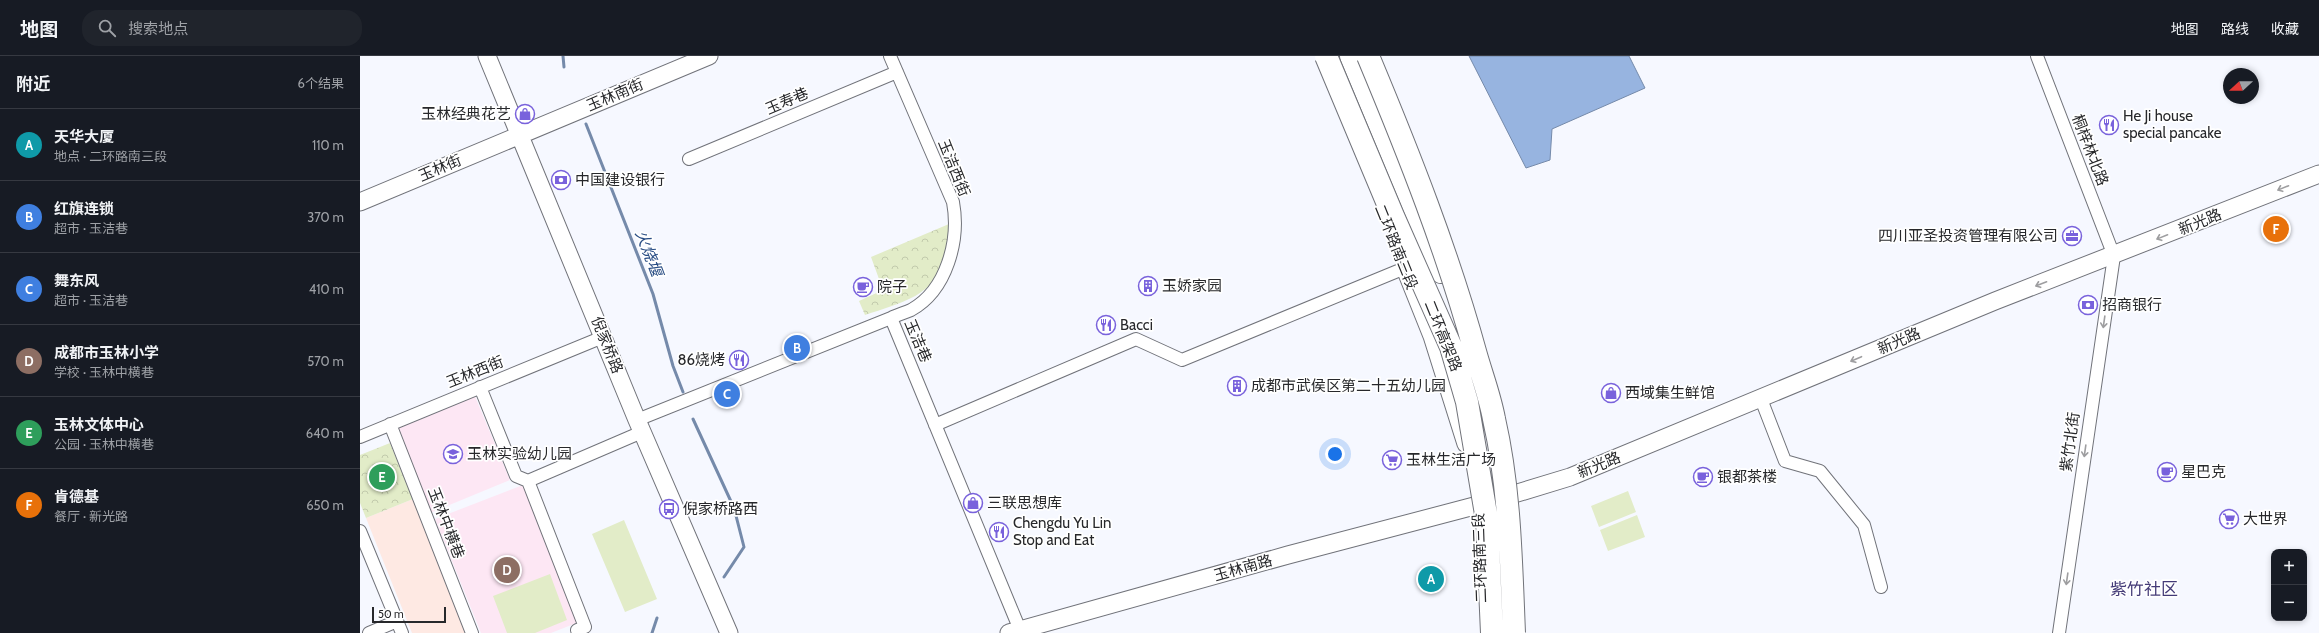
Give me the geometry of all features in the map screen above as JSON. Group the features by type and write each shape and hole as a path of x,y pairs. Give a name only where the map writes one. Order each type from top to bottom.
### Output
{"highway":[{"name":"二环高架路","path":"1326,56 1451,347 1467,402 1487,520 1492,633"},
{"path":"1329,56 1399,220 1447,349 1459,397 1463,434"},
{"path":"1337,56 1412,232 1433,290 1451,347"},
{"path":"1350,56 1476,354"},
{"path":"1359,56 1443,262 1487,383 1511,469"},
{"name":"二环高架路","path":"1368,56 1406,148 1449,263 1494,418 1504,474 1511,540 1514,633"}],"main road":[{"name":"倪家桥路","path":"487,56 640,426 729,633"},
{"name":"玉林南街","path":"520,135 710,56"},
{"name":"二环路南三段","path":"1318,56 1432,336 1463,434 1470,461 1478,505 1481,633"},
{"path":"1374,56 1452,247 1470,296 1503,426 1515,495 1519,558 1519,633"},
{"name":"玉林街","path":"360,202 520,135"},
{"name":"新光路","path":"1478,505 1515,495 1570,477 1995,301 2114,256 2319,174"},
{"name":"玉林南路","path":"1014,631 1478,505"}],"street":[{"name":"玉洁西街","path":"890,56 953,202 956,217 955,234 949,262 941,278 920,303 911,310 891,318"},
{"name":"桐梓林北路","path":"2037,56 2114,256"},
{"name":"玉寿巷","path":"689,158 897,72"},
{"name":"紫竹北街","path":"2059,633 2114,256"},
{"path":"935,425 1136,339 1182,360 1405,268"},
{"name":"玉洁巷","path":"528,481 640,426 891,318 935,425 1014,631"},
{"name":"玉林西街","path":"360,437 603,337"},
{"path":"480,388 516,476 528,481 585,627 577,630 578,633"},
{"path":"1761,399 1785,461 1820,471 1864,525 1881,587"},
{"name":"玉林中横巷","path":"390,424 472,633"},
{"path":"360,531 402,633"},
{"path":"369,633 397,621"}],"shaded area":[{"name":"玉林实验幼儿园","path":"474,394 510,480 430,513 395,427"},
{"path":"523,485 579,622 551,633 481,633 435,519"},
{"path":"413,499 466,633 412,633 366,518"}],"green space":[{"path":"949,224 946,255 941,269 926,289 904,302 865,315 859,301 883,290 871,257"},
{"path":"390,443 413,499 366,518 360,503 360,455"},
{"path":"1628,491 1636,512 1599,527 1591,506"},
{"path":"1637,515 1645,537 1608,551 1600,530"},
{"path":"624,520 657,599 625,612 592,534"},
{"path":"550,574 567,620 535,633 507,633 493,596"}],"water":[{"path":"1469,56 1629,56 1645,88 1552,129 1550,160 1526,168"}],"waterway":[{"name":"火烧堰","path":"563,56 564,67"},
{"name":"火烧堰","path":"586,124 653,294 673,366 683,392"},
{"name":"火烧堰","path":"693,419 734,508 744,547 724,577"},
{"name":"火烧堰","path":"652,633 657,618"}],"place":[{"name":"玉林经典花艺","path":"525,114"},
{"name":"He Ji house special pancake","path":"2109,125"},
{"name":"中国建设银行","path":"561,180"},
{"name":"肯德基","path":"2276,229"},
{"name":"四川亚圣投资管理有限公司","path":"2072,236"},
{"name":"玉娇家园","path":"1148,286"},
{"name":"院子","path":"863,287"},
{"name":"招商银行","path":"2088,305"},
{"name":"Bacci","path":"1106,325"},
{"name":"红旗连锁","path":"797,348"},
{"name":"86烧烤","path":"739,360"},
{"name":"成都市武侯区第二十五幼儿园","path":"1237,386"},
{"name":"西域集生鲜馆","path":"1611,393"},
{"name":"舞东风","path":"727,394"},
{"name":"玉林实验幼儿园","path":"453,454"},
{"name":"玉林生活广场","path":"1392,460"},
{"name":"星巴克","path":"2167,472"},
{"name":"玉林文体中心","path":"382,477"},
{"name":"银都茶楼","path":"1703,477"},
{"name":"三联思想库","path":"973,503"},
{"name":"倪家桥路西","path":"669,509"},
{"name":"大世界","path":"2229,519"},
{"name":"Chengdu Yu Lin Stop and Eat","path":"999,532"},
{"name":"成都市玉林小学","path":"507,570"},
{"name":"天华大厦","path":"1431,579"}],"district":[{"name":"紫竹社区","path":"2144,589"}]}
